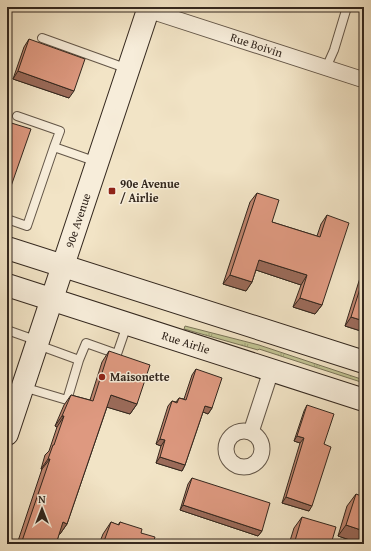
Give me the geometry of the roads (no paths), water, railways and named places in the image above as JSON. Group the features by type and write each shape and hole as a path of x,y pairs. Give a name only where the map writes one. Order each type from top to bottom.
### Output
{"main road":[{"name":"90e Avenue","path":"7,434 149,9"},
{"path":"7,248 364,362"},
{"name":"Rue Airlie","path":"7,285 364,400"}],"street":[{"name":"Rue Boivin","path":"149,9 364,80"},
{"path":"251,432 271,371"}],"lane":[{"path":"326,68 334,50 347,7"},
{"path":"360,7 364,8"},
{"path":"42,38 128,69"},
{"path":"7,219 27,226 60,131 17,116"},
{"path":"54,147 98,162"},
{"path":"23,387 67,400 79,360 86,343 117,354 128,324"},
{"path":"7,330 79,360"}],"place":[{"name":"90e Avenue / Airlie","path":"112,191"},
{"name":"Maisonette","path":"102,377"}]}
